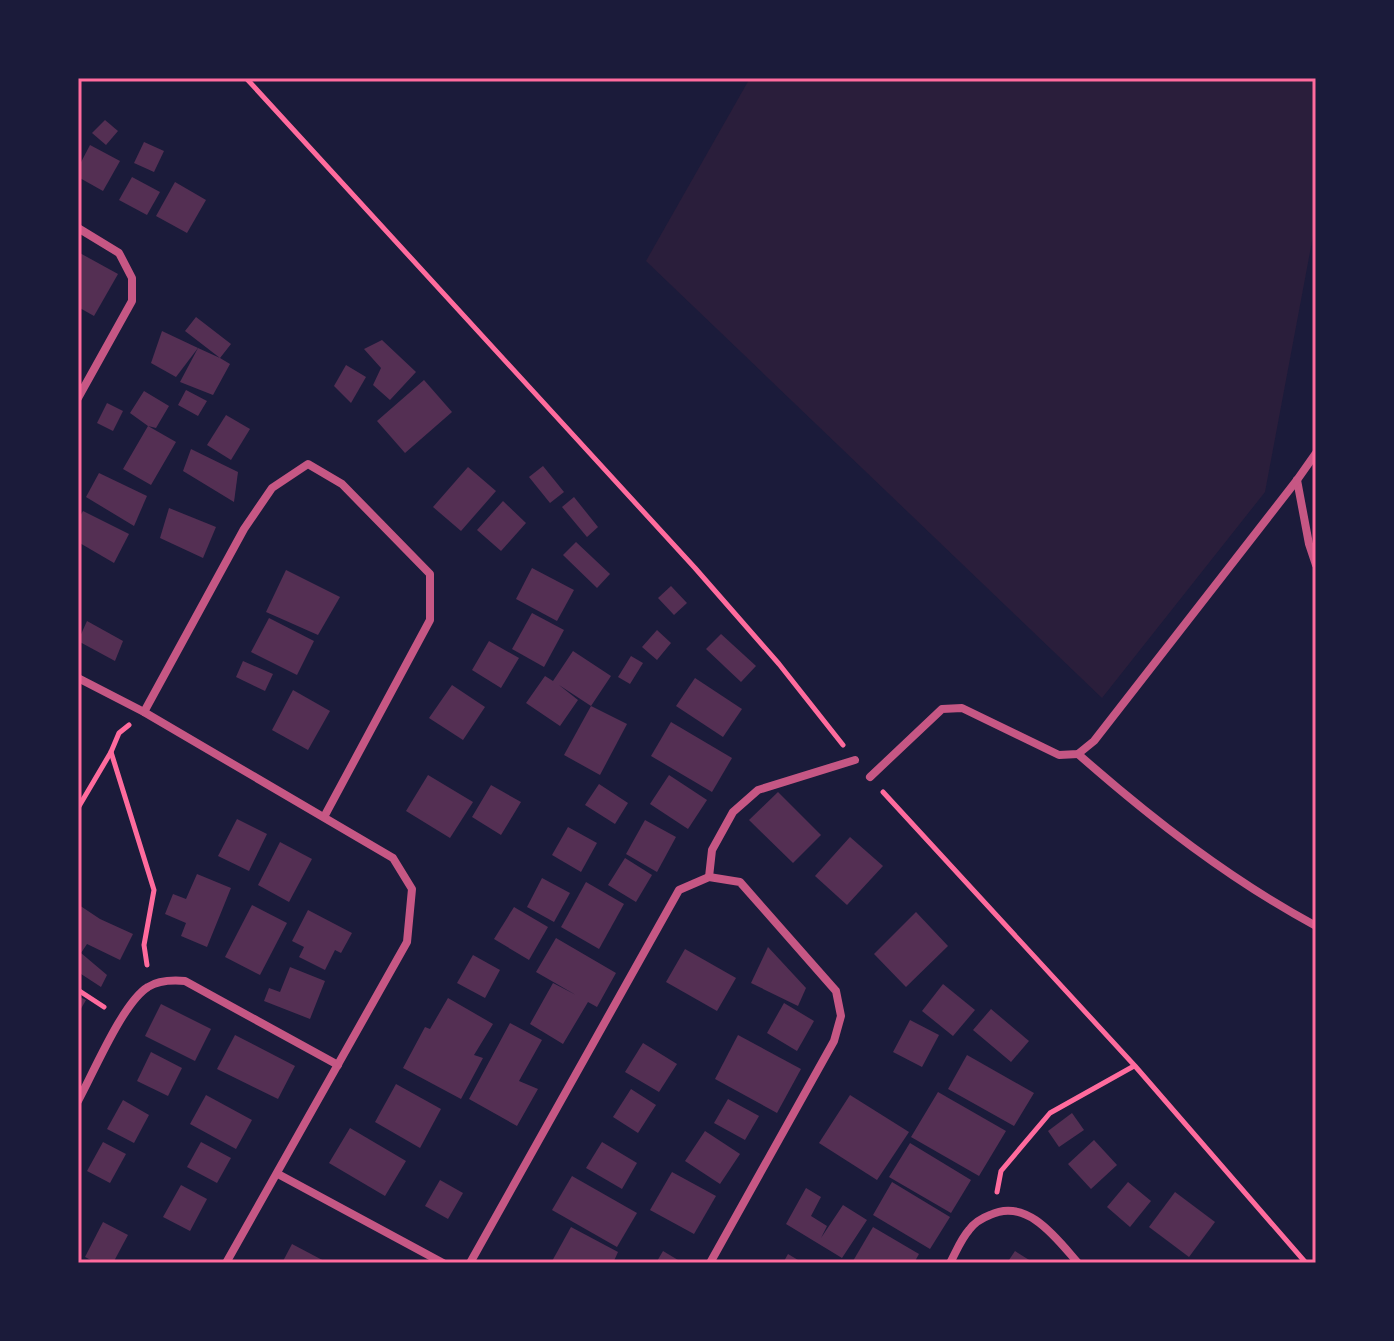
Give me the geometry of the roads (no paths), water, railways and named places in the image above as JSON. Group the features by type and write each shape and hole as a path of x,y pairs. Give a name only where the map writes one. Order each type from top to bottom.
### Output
{"street":[{"path":"78,228 119,253 132,278 132,301 78,398"},
{"path":"870,777 942,709 962,708 1059,755 1078,754 1094,741 1316,453"},
{"path":"144,712 244,529 272,488 308,464 342,484 430,574 430,620 324,817"},
{"path":"1297,480 1316,565"},
{"path":"78,678 144,712 393,858 412,889 407,942 226,1263"},
{"path":"1078,754 1148,815 1215,864 1316,926"},
{"path":"709,877 712,850 733,812 758,790 855,760"},
{"path":"470,1263 679,890 709,877 740,882 836,991 841,1016 834,1041 710,1263"},
{"path":"78,1101 139,994 149,985 163,981 185,981 338,1065"},
{"path":"278,1174 443,1263"},
{"path":"950,1263 973,1225 994,1213 1006,1211 1031,1217 1052,1233 1078,1263"}]}
